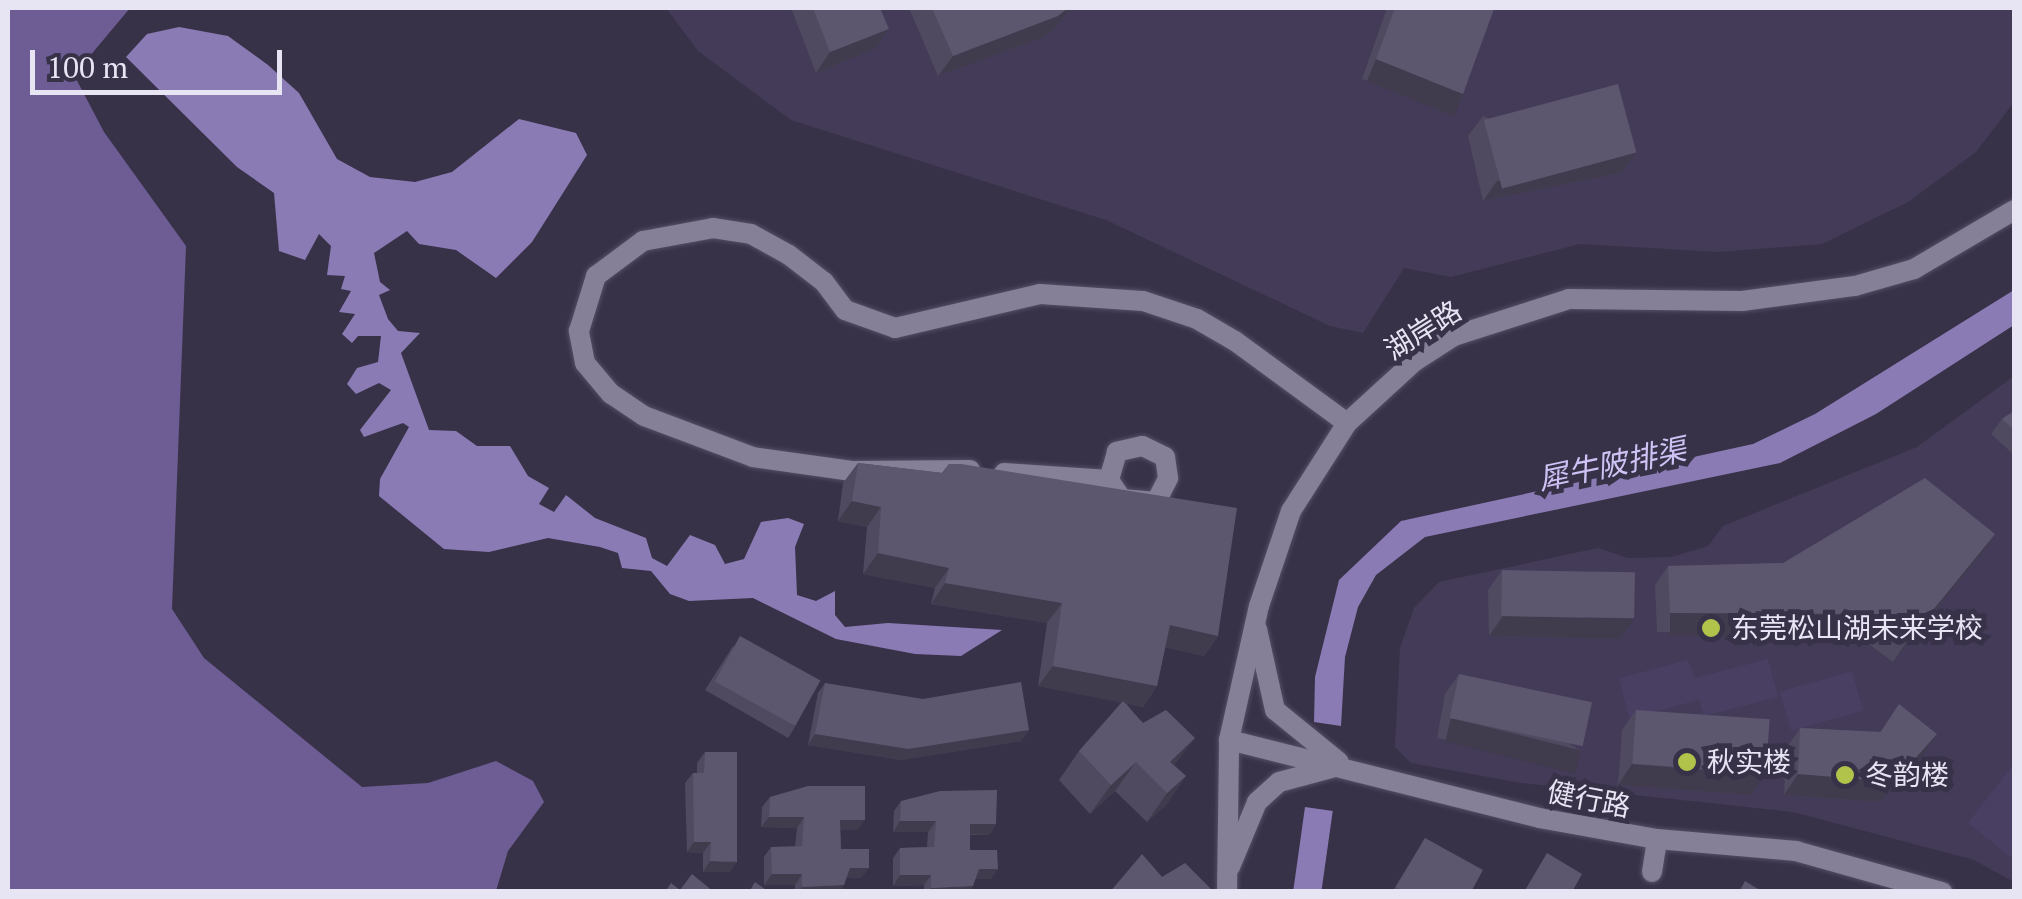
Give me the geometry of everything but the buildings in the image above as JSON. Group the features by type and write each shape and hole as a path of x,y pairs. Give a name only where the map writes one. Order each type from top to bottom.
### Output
{"street":[{"name":"湖岸路","path":"1227,884 1229,740 1256,623 1291,510 1347,422 1415,362 1498,319 1569,299 1742,300 1855,286 1914,269 2014,210"},
{"path":"1109,480 852,471 716,448 611,394 585,362 580,331 586,300 596,276 643,241 713,228 751,234 824,282 844,310 895,328 1040,294 1143,301 1197,319 1235,341 1347,422"},
{"path":"1256,623 1276,710 1344,766"},
{"name":"健行路","path":"1229,740 1538,818 1657,840 1796,850 1942,892"},
{"path":"1227,884 1257,802 1279,782 1344,766"},
{"path":"1652,872 1657,840"}],"shaded area":[{"path":"8,8 130,8 74,75 104,132 186,246 172,609 204,658 362,787 428,783 496,761 533,781 544,802 508,851 496,891 8,891"},
{"path":"666,8 2014,8 2014,102 1976,152 1908,202 1822,244 1718,252 1580,244 1451,277 1404,268 1363,333 1330,326 1106,220 791,120 698,51"},
{"path":"179,27 228,36 268,65 299,93 337,159 370,177 415,182 452,172 519,119 576,133 587,155 532,242 496,278 456,250 419,244 407,231 374,253 380,282 390,290 379,295 388,319 398,331 420,333 401,353 429,430 456,431 477,446 510,446 528,476 549,488 539,504 554,512 566,495 595,518 646,538 652,558 667,566 690,535 715,545 725,564 744,559 761,522 788,518 804,524 795,547 797,595 816,601 835,591 835,615 845,627 888,623 1002,630 961,656 915,654 836,639 753,598 689,601 670,594 651,571 622,568 618,553 600,547 548,538 489,552 444,549 379,496 380,479 409,427 403,423 364,437 360,430 391,390 379,383 356,394 347,384 357,368 378,362 381,336 358,336 352,343 342,334 355,314 339,312 351,291 341,289 345,276 327,275 331,246 319,234 305,260 279,251 274,193 237,167 126,57 147,34"},
{"path":"2014,290 2014,325 1876,414 1780,463 1425,537 1376,575 1358,607 1345,657 1341,726 1314,722 1315,677 1339,580 1401,521 1753,444 1815,414"},
{"name":"东莞松山湖未来学校","path":"2014,376 2014,882 1974,860 1793,812 1521,783 1411,763 1395,747 1400,648 1414,608 1439,582 1598,548 1628,558 1671,557 1708,546 1723,526 1917,447"},
{"path":"1768,659 1778,697 1704,716 1699,700 1629,718 1619,678 1688,660 1695,678"},
{"path":"1852,671 1863,710 1791,731 1780,692"},
{"path":"2014,763 2014,860 1968,823"},
{"path":"1305,807 1333,811 1321,892 1293,890"}],"place":[{"name":"东莞松山湖未来学校","path":"1711,628"},
{"name":"秋实楼","path":"1687,762"},
{"name":"冬韵楼","path":"1845,775"}],"water label":[{"name":"犀牛陂排渠","path":"1612,464"}]}
